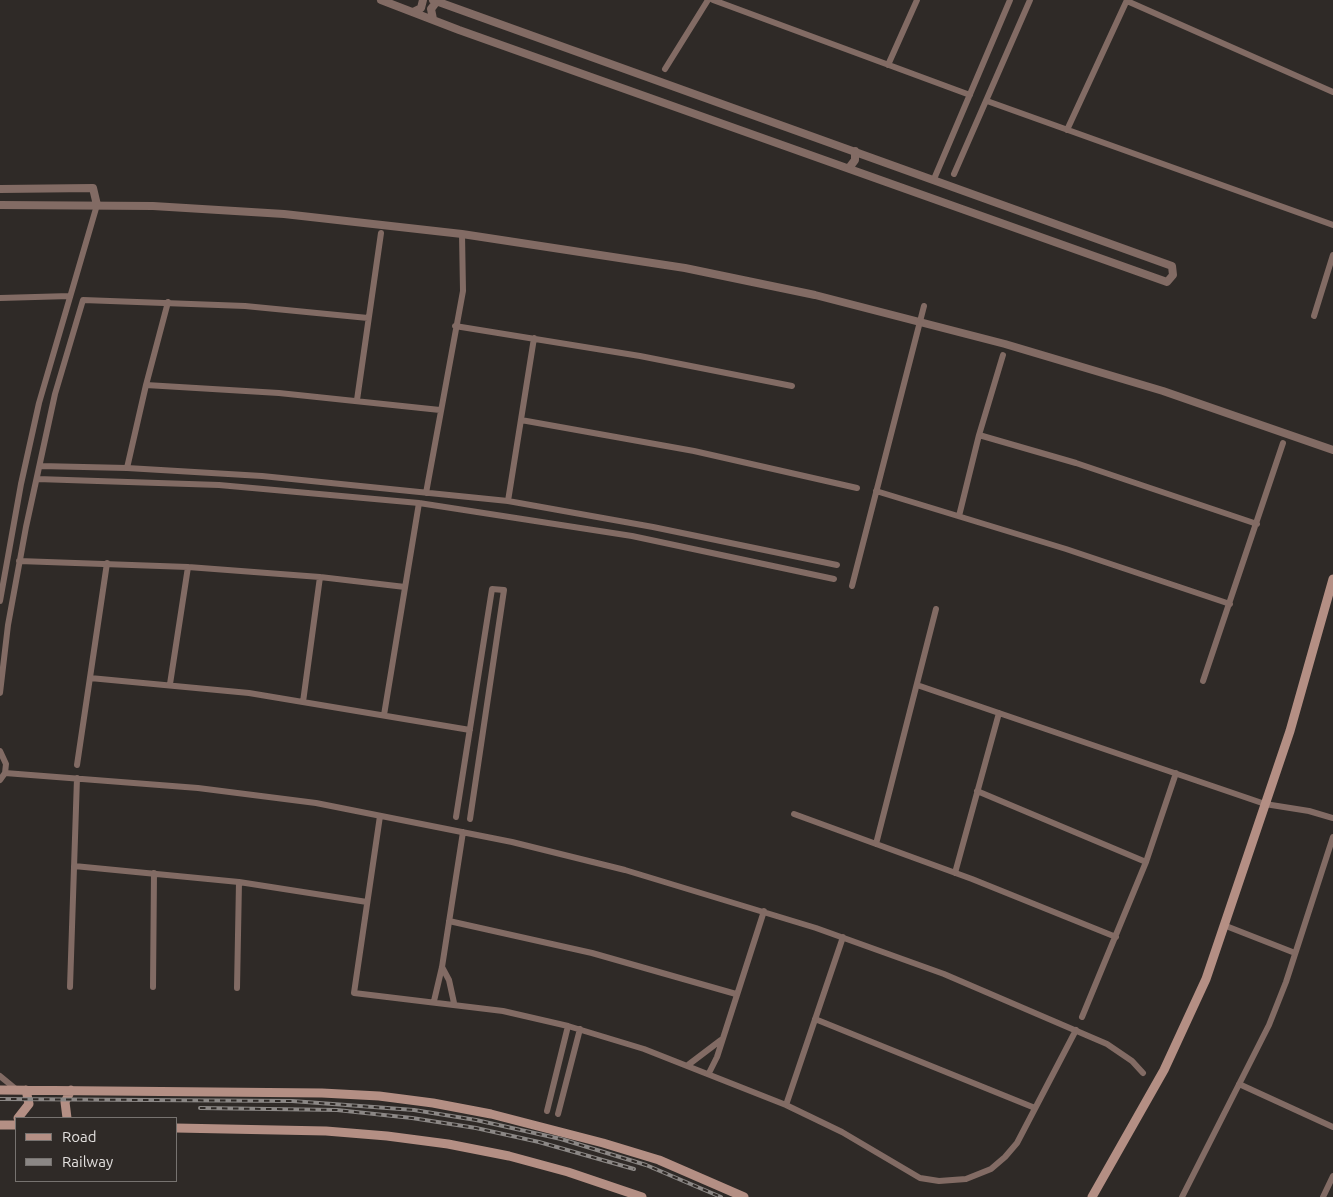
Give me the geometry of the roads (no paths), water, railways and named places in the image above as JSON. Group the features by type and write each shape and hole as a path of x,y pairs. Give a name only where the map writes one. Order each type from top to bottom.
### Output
{"main road":[{"path":"1092,1197 1150,1097 1175,1049 1206,979 1226,926 1292,723 1333,580"},
{"path":"0,1090 322,1093 379,1096 433,1103 491,1114 660,1160 744,1197"},
{"path":"20,1117 29,1104 21,1090"},
{"path":"67,1117 66,1102 71,1090"},
{"path":"0,1125 15,1122"},
{"path":"178,1128 326,1132 387,1136 448,1144 509,1156 568,1172 642,1197"}],"street":[{"path":"381,0 432,20 1167,282 1173,275 1172,266 855,150 436,1 430,9 432,20"},
{"path":"413,12 421,8 423,0"},
{"path":"665,69 708,0"},
{"path":"713,0 970,95"},
{"path":"888,65 917,0"},
{"path":"934,179 1010,0"},
{"path":"954,174 1030,0"},
{"path":"1067,130 1127,0 1333,92"},
{"path":"987,101 1333,224"},
{"path":"849,168 855,160 855,150"},
{"path":"0,189 93,188 97,205 29,445 0,601"},
{"path":"0,204 197,208 284,214 462,234 573,250 750,281 919,321 1084,366 1333,450"},
{"path":"357,400 381,233"},
{"path":"426,493 464,282 461,255 462,234"},
{"path":"1314,316 1333,255"},
{"path":"0,298 70,296"},
{"path":"0,693 8,625 37,479 55,394 83,300 168,302 284,309 368,318"},
{"path":"127,468 168,302"},
{"path":"852,586 924,306"},
{"path":"455,326 692,366 792,386"},
{"path":"508,501 534,338"},
{"path":"959,516 978,435 1003,355"},
{"path":"146,385 240,390 357,400 440,410"},
{"path":"521,420 694,451 857,488"},
{"path":"978,435 1076,464 1258,524"},
{"path":"1203,681 1258,524 1283,443"},
{"path":"40,466 127,468 262,476 508,501 653,527 838,565"},
{"path":"84,480 85,467"},
{"path":"37,479 245,487 418,503 632,536 834,579"},
{"path":"876,491 1126,569 1230,604"},
{"path":"384,716 418,503"},
{"path":"795,570 798,557"},
{"path":"20,561 188,567 320,577 405,587"},
{"path":"77,765 107,563"},
{"path":"170,684 188,567"},
{"path":"303,702 320,577"},
{"path":"456,817 492,589 504,590 470,819"},
{"path":"876,844 936,609"},
{"path":"90,678 170,684 249,693 470,730"},
{"path":"917,685 1265,804 1309,811 1333,818"},
{"path":"954,873 999,713"},
{"path":"0,751 6,759 5,773 0,780"},
{"path":"5,773 238,793 316,803 463,832 616,868 764,911 843,937 944,974 1076,1030 1116,1050 1132,1061 1143,1073"},
{"path":"1082,1017 1146,862 1176,773"},
{"path":"462,775 476,777"},
{"path":"70,987 77,778"},
{"path":"977,791 1146,862"},
{"path":"794,814 954,873 1116,937"},
{"path":"380,816 354,993 454,1003 504,1011 580,1029 688,1065 786,1105 842,1132 912,1174 930,1180 948,1182 975,1177 999,1163 1017,1142 1076,1030"},
{"path":"434,1001 442,966 463,832"},
{"path":"1182,1197 1269,1025 1333,837"},
{"path":"74,866 239,882 367,902"},
{"path":"154,873 154,987"},
{"path":"237,988 239,882"},
{"path":"709,1073 717,1057 764,911"},
{"path":"449,920 592,953 736,994"},
{"path":"1226,926 1295,953"},
{"path":"786,1105 843,937"},
{"path":"442,966 449,980 454,1003"},
{"path":"815,1019 1035,1108"},
{"path":"546,1110 568,1026"},
{"path":"558,1114 580,1029"},
{"path":"688,1065 721,1040"},
{"path":"0,1076 21,1090"},
{"path":"1238,1084 1333,1128"},
{"path":"1322,1197 1333,1176"}],"railway":[{"path":"0,1099 292,1101 414,1110 476,1120 561,1139 646,1165 721,1197"},
{"path":"200,1108 337,1110 412,1118 476,1128 539,1142 634,1169"}]}
